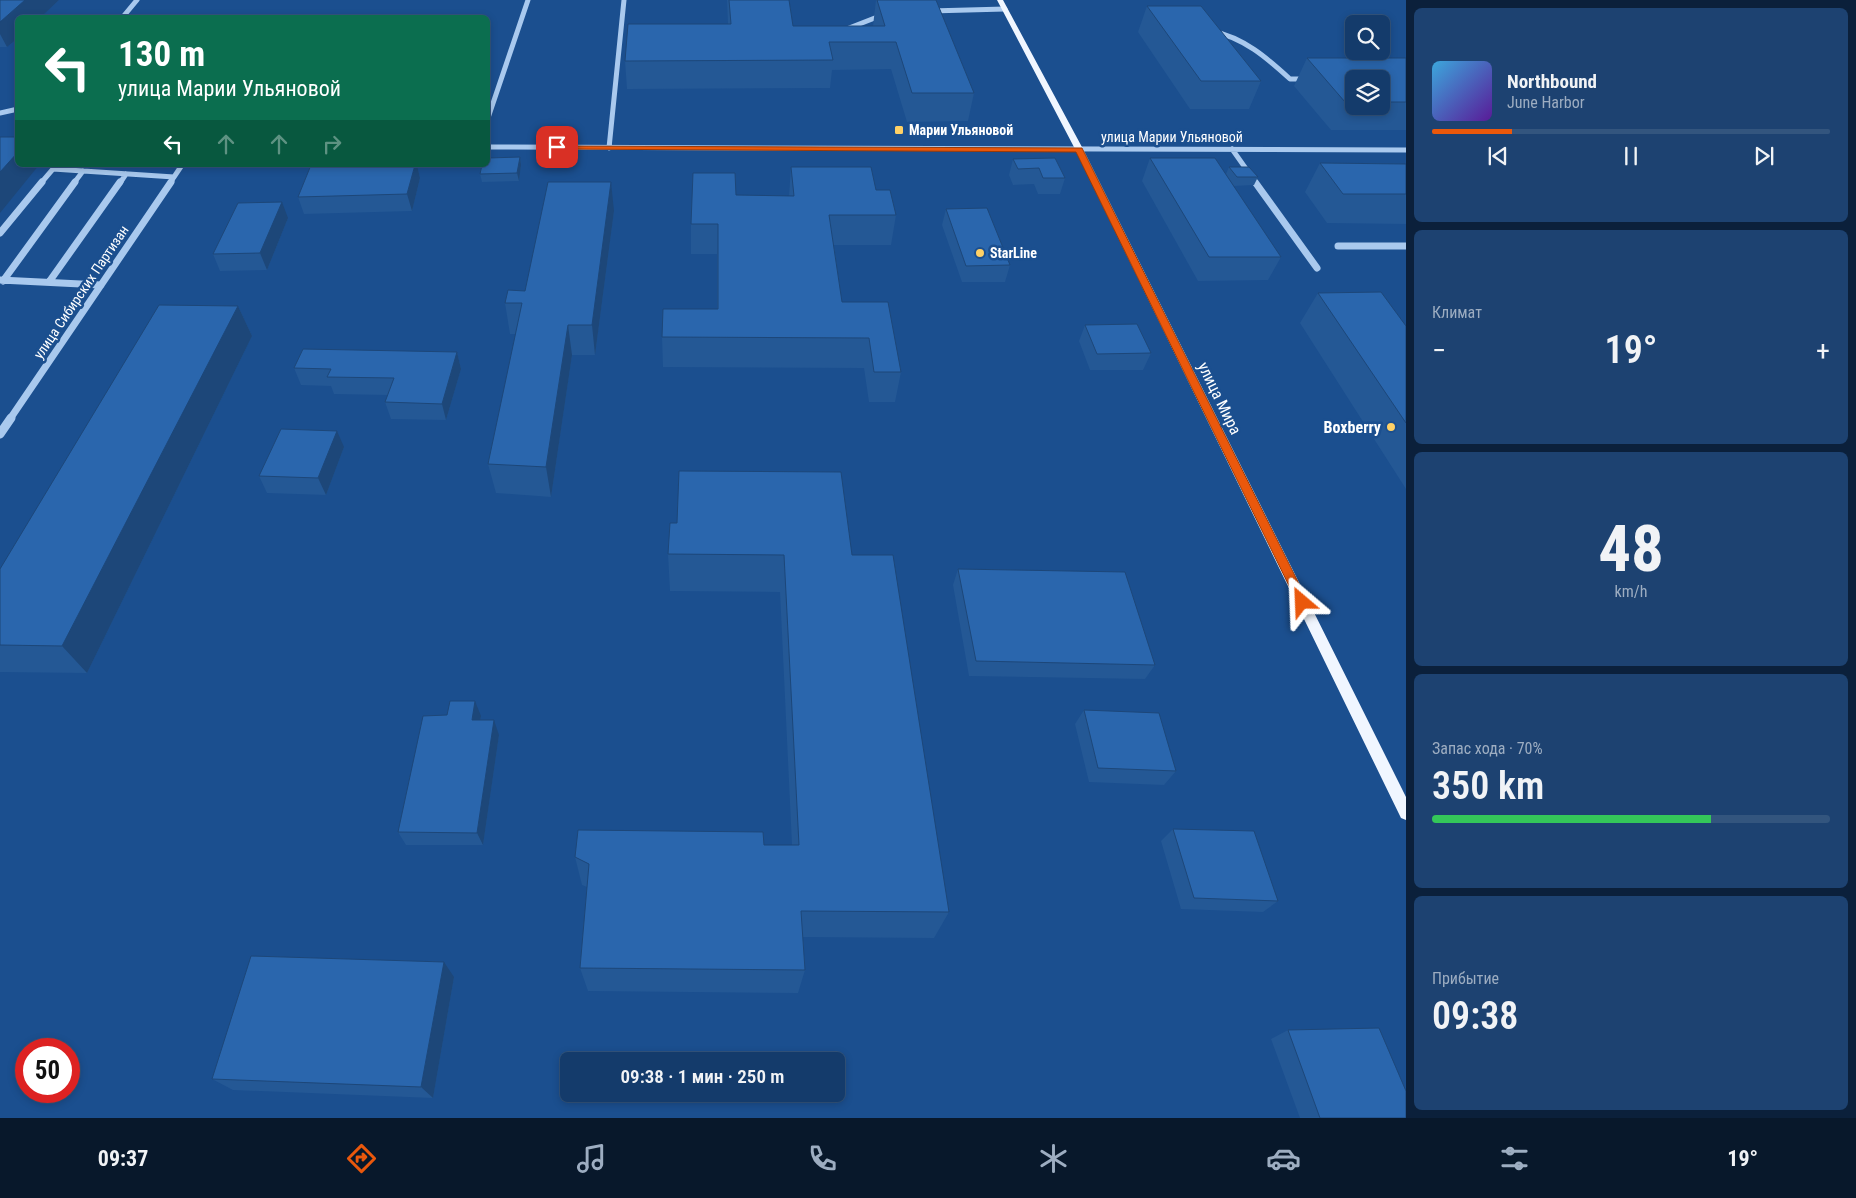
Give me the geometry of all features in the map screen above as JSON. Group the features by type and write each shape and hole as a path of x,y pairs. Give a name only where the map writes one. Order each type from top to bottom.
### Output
{"main road":[{"name":"улица Мира","path":"1000,0 1079,149 1406,813"}],"street":[{"path":"124,15 137,0"},
{"path":"490,112 528,0"},
{"path":"609,148 624,0"},
{"path":"928,11 1005,10"},
{"path":"836,33 890,12"},
{"path":"1208,31 1226,33 1258,50 1290,79 1319,78"},
{"name":"улица Марии Ульяновой","path":"490,147 1406,150"},
{"path":"1232,150 1317,268"},
{"name":"улица Сибирских Партизан","path":"0,434 181,167"},
{"path":"0,233 53,169 174,177"},
{"path":"49,282 126,174"},
{"path":"1338,246 1406,246"},
{"path":"2,280 101,285"}],"lane":[{"path":"0,113 15,110"},
{"path":"2,280 83,171"}],"building":[{"path":"0,0 25,0 0,22"},
{"path":"729,0 789,0 793,26 885,26 877,0 936,0 974,93 912,93 896,42 829,42 833,60 625,61 628,24 731,24"},
{"path":"1147,6 1201,6 1261,81 1201,81"},
{"path":"1307,58 1390,60 1390,58 1406,58 1406,102 1390,102 1390,70 1345,70 1345,102"},
{"path":"0,137 15,137 15,155 0,172"},
{"path":"520,157 517,173 480,174 482,167 490,167 490,158"},
{"path":"1055,158 1065,178 1043,178 1039,168 1018,169 1013,159"},
{"path":"1150,158 1215,158 1281,257 1209,257"},
{"path":"1320,163 1406,164 1406,194 1343,194"},
{"path":"310,167 414,167 407,194 298,197"},
{"path":"791,167 871,167 876,190 890,190 896,215 829,215 842,302 888,302 901,372 874,372 869,338 662,337 663,309 718,309 718,224 691,224 693,173 735,173 736,195 794,196"},
{"path":"1229,167 1249,167 1258,177 1237,177"},
{"path":"548,182 611,182 592,325 568,325 546,467 488,464 522,303 505,303 508,290 525,291"},
{"path":"282,202 260,253 213,254 238,203"},
{"path":"987,208 1010,265 966,266 946,209"},
{"path":"1381,292 1406,326 1406,423 1318,293"},
{"path":"159,305 238,306 62,646 0,645 0,569"},
{"path":"1137,324 1151,353 1097,354 1085,325"},
{"path":"303,349 457,352 442,404 385,402 394,378 327,377 331,369 294,368"},
{"path":"281,429 337,431 318,478 259,476"},
{"path":"679,471 841,472 852,555 893,555 949,912 801,911 805,970 580,968 589,864 575,857 578,830 763,832 764,845 799,845 784,555 668,554 670,523 677,523"},
{"path":"958,569 1125,572 1155,665 976,661"},
{"path":"450,701 475,701 472,720 494,720 477,833 398,832 423,716 447,715"},
{"path":"1084,710 1159,713 1176,771 1098,768"},
{"path":"1173,829 1254,831 1278,901 1194,898"},
{"path":"251,956 444,962 421,1087 212,1079"},
{"path":"1379,1028 1406,1091 1406,1118 1320,1118 1288,1030"}],"place":[{"name":"Марии Ульяновой","path":"899,130"},
{"name":"StarLine","path":"980,253"},
{"name":"Boxberry","path":"1391,427"}],"route":[{"path":"557,147 1079,149 1302,602"}]}
